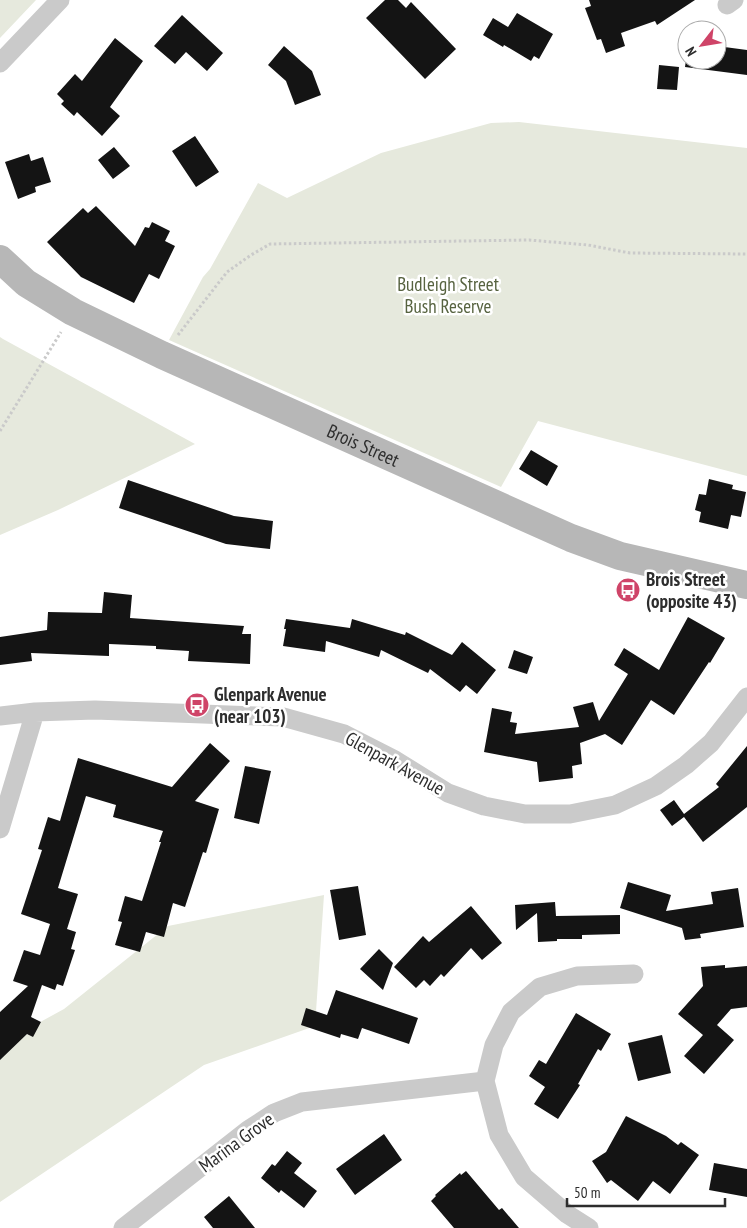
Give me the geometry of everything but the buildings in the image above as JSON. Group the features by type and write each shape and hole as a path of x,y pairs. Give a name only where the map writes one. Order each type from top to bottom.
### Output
{"main road":[{"name":"Brois Street","path":"0,259 26,283 73,312 162,355 571,538 620,556 747,585"}],"street":[{"path":"0,63 60,0"},
{"name":"Glenpark Avenue","path":"0,716 35,712 95,710 283,717 344,734 396,760 448,794 484,806 525,814 570,814 615,805 656,786 686,765 711,743 747,697"},
{"path":"0,829 35,712"},
{"path":"589,1228 566,1214 524,1177 499,1135 484,1081 494,1045 511,1012 540,987 577,976 634,974"},
{"name":"Marina Grove","path":"123,1228 248,1130 274,1113 302,1102 484,1081"}],"path":[{"path":"162,355 227,272 270,244 529,240 588,245 630,253 747,254"},
{"path":"0,432 73,312"}],"green space":[{"path":"0,0 36,0 0,38"},
{"name":"Budleigh Street Bush Reserve","path":"519,122 747,148 747,476 538,421 501,487 169,340 258,183 287,198 381,153 491,123"},
{"path":"0,337 195,444 58,510 0,535"},
{"path":"324,895 315,1026 204,1065 0,1202 0,1044 64,1009 168,926"}],"place":[{"name":"Brois Street (opposite 43)","path":"628,590"},
{"name":"Glenpark Avenue (near 103)","path":"197,705"}]}
